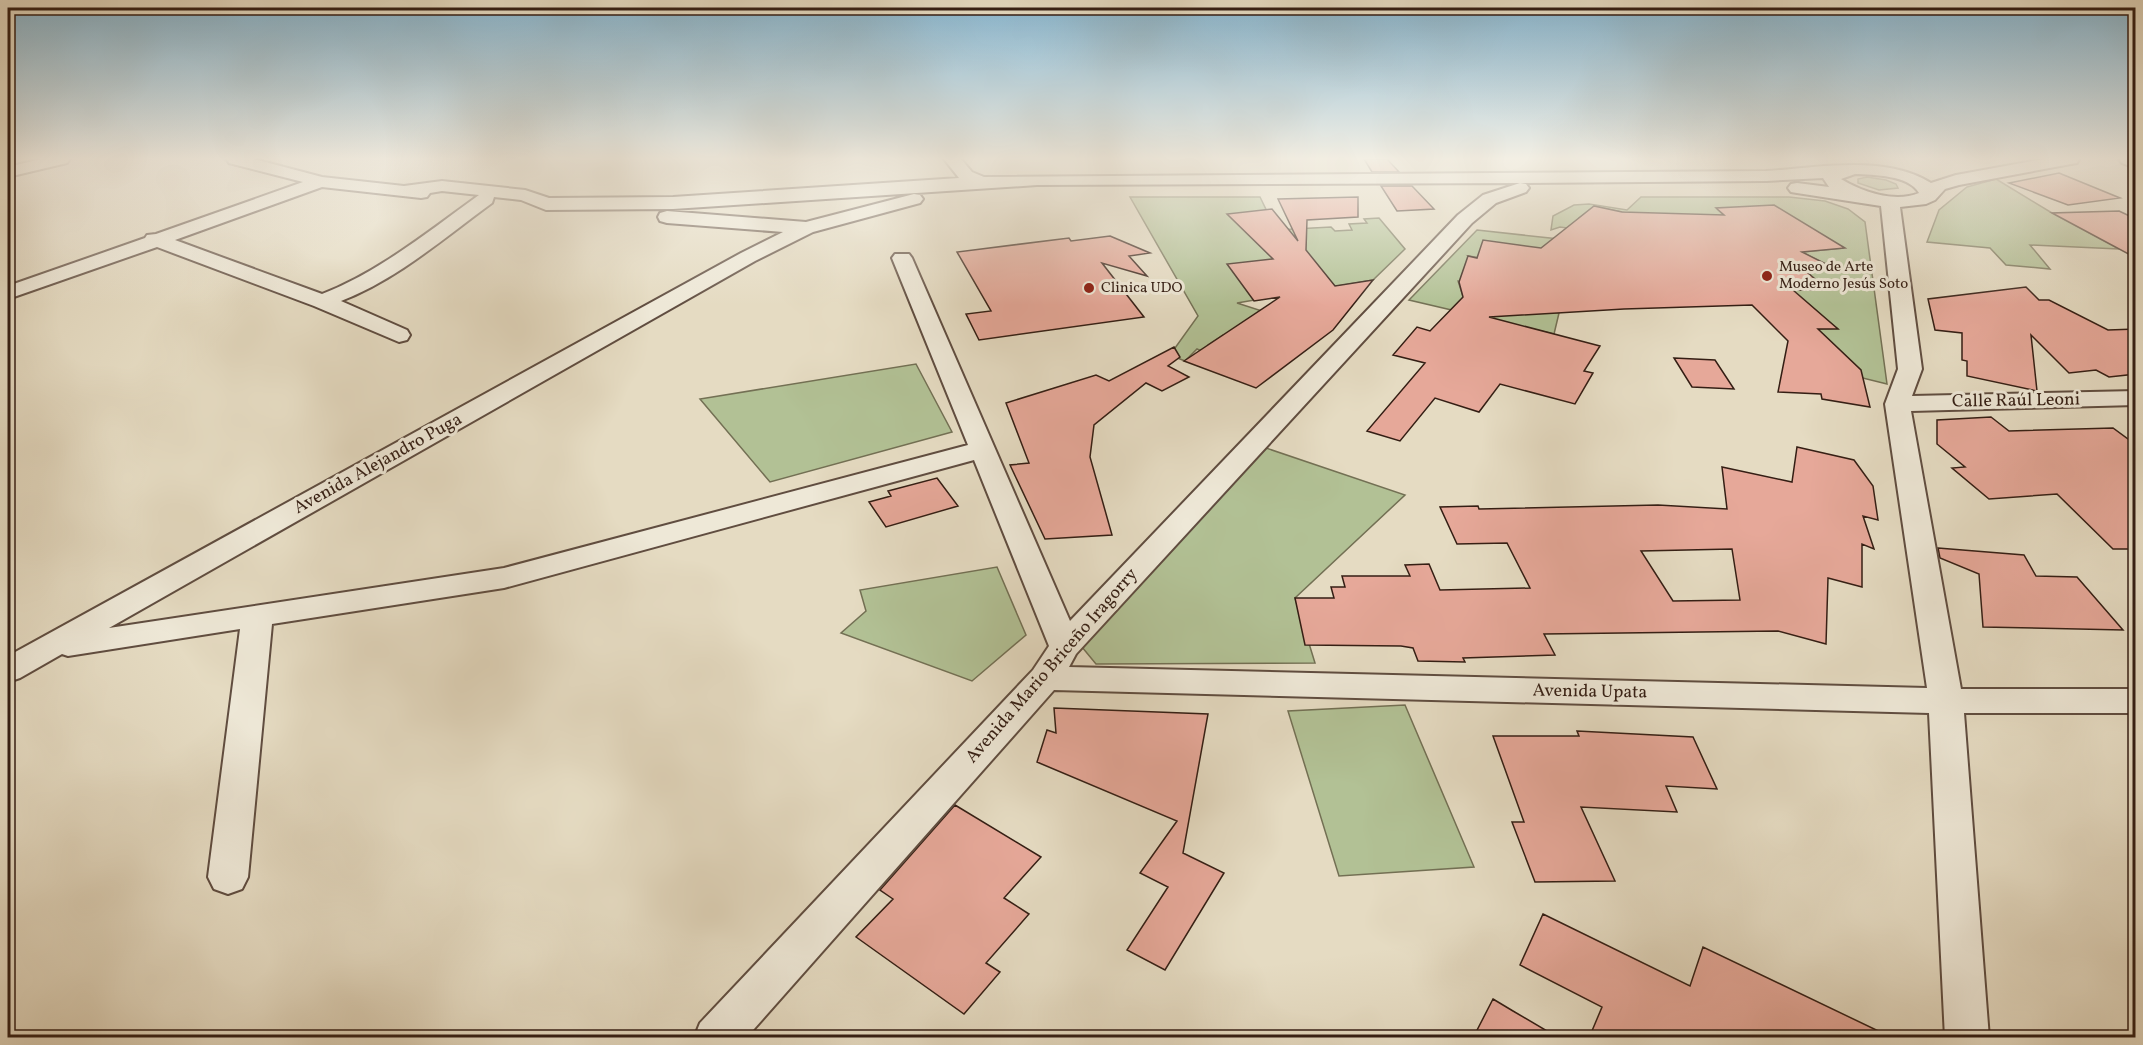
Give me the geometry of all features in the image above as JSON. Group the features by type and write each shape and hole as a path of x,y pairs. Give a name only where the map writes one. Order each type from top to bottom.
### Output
{"street":[{"path":"8,293 246,208"},
{"path":"322,301 356,288 474,208"},
{"path":"582,208 717,222 806,228 871,208"},
{"name":"Avenida Mario Briceño Iragorry","path":"717,1038 1045,678 1065,646 1448,208"},
{"path":"1882,208 1910,369 1897,404 1946,700 1967,1038"},
{"path":"717,222 753,241 754,250 748,258"},
{"name":"Avenida Alejandro Puga","path":"8,670 748,258 806,228"},
{"path":"154,239 322,301 399,335"},
{"path":"902,258 1065,646"},
{"name":"Calle Raúl Leoni","path":"1897,404 2136,398"},
{"path":"48,648 504,578 981,450"},
{"path":"228,878 257,616"},
{"name":"Avenida Upata","path":"1045,678 1946,700 2136,701"}],"green space":[{"path":"1136,208 1265,208 1276,230 1331,227 1335,231 1352,230 1349,224 1367,223 1364,219 1379,218 1405,249 1373,280 1237,303 1284,318 1254,345 1223,335 1208,345 1208,354 1197,349 1185,361 1170,355 1198,316"},
{"path":"1569,208 1592,208 1579,218 1589,231 1560,227 1551,230 1553,216"},
{"path":"1602,208 1627,210 1629,208 1848,209 1865,222 1887,384 1822,368 1818,329 1837,328 1777,290 1827,289 1809,274 1740,275 1797,269 1823,263 1802,252 1844,248 1717,209 1732,223 1660,220"},
{"path":"1942,208 2043,208 2119,249 2030,245 2050,269 2006,265 1990,248 1927,242"},
{"path":"1477,230 1559,239 1558,250 1512,263 1468,256 1499,283 1458,281 1463,296 1559,313 1554,334 1409,300"},
{"path":"916,364 952,432 770,482 700,399"},
{"path":"1254,444 1405,495 1295,598 1315,663 1096,664 1077,641"},
{"path":"997,567 1026,635 972,681 841,633 866,611 860,590"},
{"path":"1405,705 1474,867 1339,876 1288,711"}],"building":[{"path":"1282,208 1358,208 1358,217 1307,220 1306,250 1335,286 1373,280 1333,330 1256,388 1184,361 1280,297 1254,301 1227,264 1273,259 1227,214 1272,209 1298,241"},
{"path":"1395,208 1434,209 1397,211"},
{"path":"1592,208 1622,212 1724,215 1716,208 1779,208 1845,248 1802,252 1824,263 1802,268 1828,290 1793,290 1838,329 1818,329 1861,370 1870,407 1822,399 1821,394 1778,392 1788,341 1752,305 1624,309 1489,317 1600,346 1584,371 1593,373 1575,404 1500,384 1479,412 1435,398 1400,441 1367,431 1425,363 1393,355 1417,327 1430,331 1463,297 1459,282 1468,256 1477,258 1483,240 1541,248"},
{"path":"2119,211 2136,219 2136,258 2052,213"},
{"name":"Clinica UDO","path":"1110,236 1150,253 1129,256 1147,276 1102,263 1144,317 979,340 966,314 991,311 957,252 1069,238 1071,241"},
{"path":"2026,287 2039,300 2049,300 2108,330 2136,329 2136,374 2109,377 2096,370 2069,373 2031,335 2037,391 1967,376 1967,361 1962,360 1962,333 1935,330 1928,299"},
{"path":"1174,347 1180,357 1168,366 1189,377 1162,391 1146,383 1094,425 1090,457 1112,535 1045,539 1010,465 1029,463 1006,403 1096,375 1109,381"},
{"path":"1674,358 1715,360 1734,389 1692,387"},
{"path":"1991,417 2009,431 2113,428 2136,445 2136,549 2113,549 2057,494 1989,499 1952,468 1965,467 1937,444 1937,420"},
{"path":"1797,447 1854,460 1873,486 1878,520 1863,516 1874,549 1862,544 1862,587 1828,578 1826,644 1778,631 1544,634 1555,655 1463,658 1465,662 1418,661 1413,648 1401,646 1305,645 1295,598 1334,598 1331,587 1345,587 1342,576 1410,576 1405,565 1429,564 1440,590 1530,588 1507,543 1457,544 1440,507 1478,506 1479,509 1658,505 1727,509 1722,467 1792,482","holes":["1732,549 1740,600 1673,601 1641,551"]},
{"path":"937,478 958,506 886,527 869,502 891,496 888,491"},
{"path":"1938,548 2024,555 2036,576 2077,577 2123,630 1983,627 1979,574 1940,558"},
{"path":"1054,708 1208,714 1183,853 1224,873 1165,970 1127,950 1168,887 1140,873 1177,821 1037,762 1047,730 1056,733"},
{"path":"1577,731 1693,737 1717,789 1666,786 1677,812 1581,807 1615,881 1535,882 1512,822 1524,822 1493,736 1579,736"},
{"path":"955,805 1041,857 1004,898 1029,914 986,963 1000,972 964,1014 856,937 893,899 880,890"},
{"path":"1543,914 1690,986 1703,947 1893,1038 1589,1038 1602,1007 1520,965"},
{"path":"1493,999 1513,1011 1559,1038 1473,1038"}],"place":[{"name":"Museo de Arte Moderno Jesús Soto","path":"1767,276"},
{"name":"Clinica UDO","path":"1089,288"}]}
